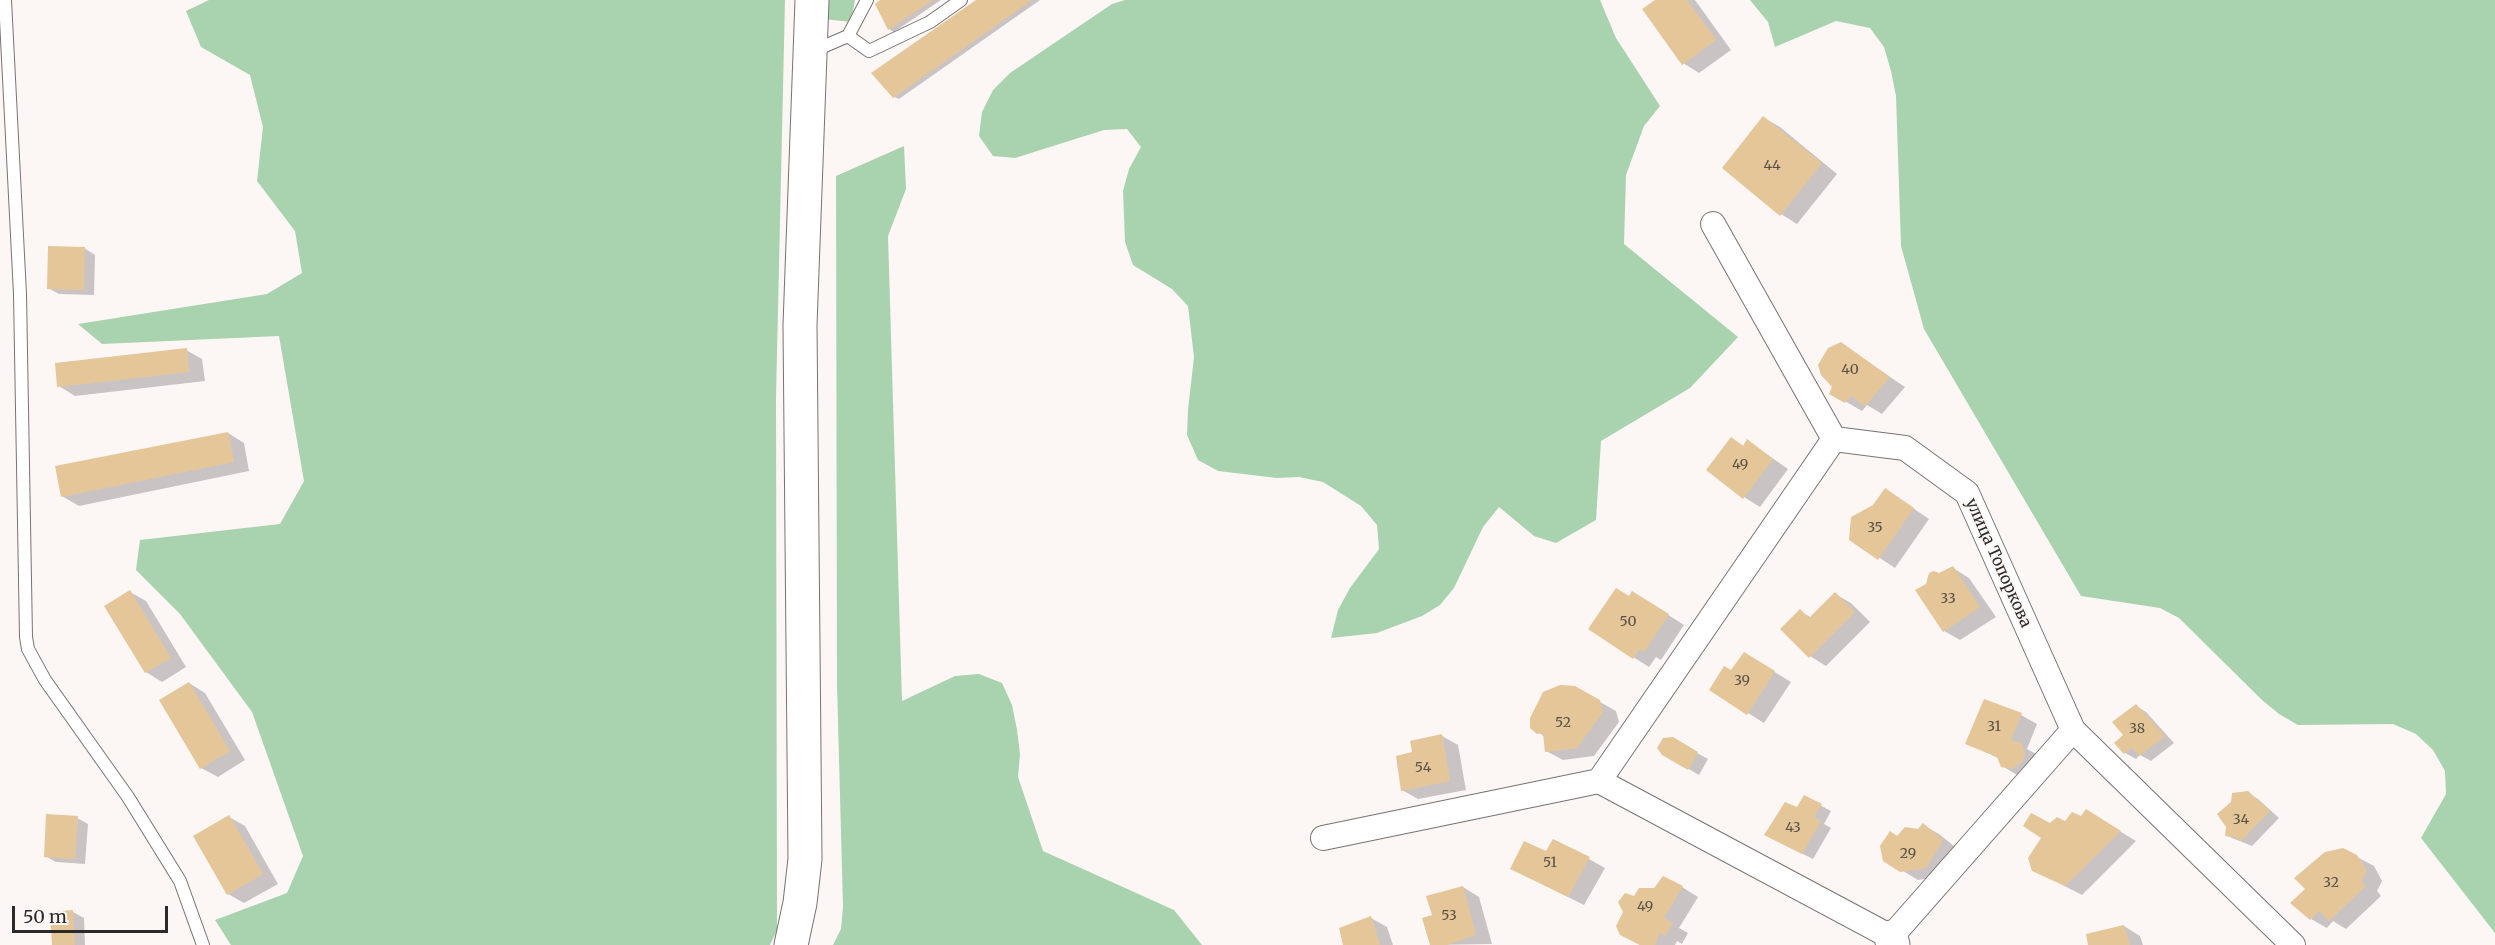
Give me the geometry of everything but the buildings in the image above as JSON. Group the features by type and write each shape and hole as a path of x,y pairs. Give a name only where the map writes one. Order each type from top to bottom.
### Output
{"main road":[{"path":"791,945 800,903 805,859 801,325 812,0"}],"street":[{"path":"1599,782 1834,439 1713,224"},
{"name":"улица Топоркова","path":"1834,439 1905,448 1967,493 2073,730 2293,945"},
{"path":"1323,838 1599,782 1892,941 2073,730"}],"lane":[{"path":"4,0 20,294 28,649 45,680 128,797 180,881 203,945"},
{"path":"809,52 848,36 867,0"},
{"path":"848,36 869,51 930,22 961,0"}],"green space":[{"path":"209,0 785,0 776,398 777,930 770,945 231,945 215,920 287,893 303,856 252,712 180,614 136,570 140,540 280,524 304,481 279,336 102,344 78,324 267,294 302,273 295,231 257,181 263,127 250,75 201,47 186,11"},
{"path":"827,0 855,0 851,22 824,19"},
{"path":"1125,0 1600,0 1616,38 1660,106 1644,126 1626,175 1624,244 1738,337 1690,388 1601,441 1596,520 1556,543 1534,536 1499,507 1483,527 1454,588 1440,605 1422,616 1377,633 1331,638 1338,610 1350,588 1379,549 1377,525 1361,506 1323,482 1299,477 1277,478 1218,471 1198,460 1187,435 1194,357 1188,306 1172,289 1133,265 1125,242 1123,191 1129,169 1141,147 1127,129 1104,130 1015,158 993,156 979,136 982,112 993,90 1010,73 1112,4"},
{"path":"1750,0 2495,0 2495,933 2421,838 2446,794 2445,771 2433,750 2416,734 2393,724 2298,725 2279,714 2262,700 2179,618 2160,608 2081,596 1924,329 1901,246 1896,96 1884,47 1870,28 1836,21 1775,47 1768,22"},
{"path":"904,146 906,189 888,236 902,701 955,676 979,674 1002,683 1012,705 1017,730 1020,754 1018,777 1043,851 1174,910 1202,945 833,945 841,929 843,907 837,684 836,176"}]}
